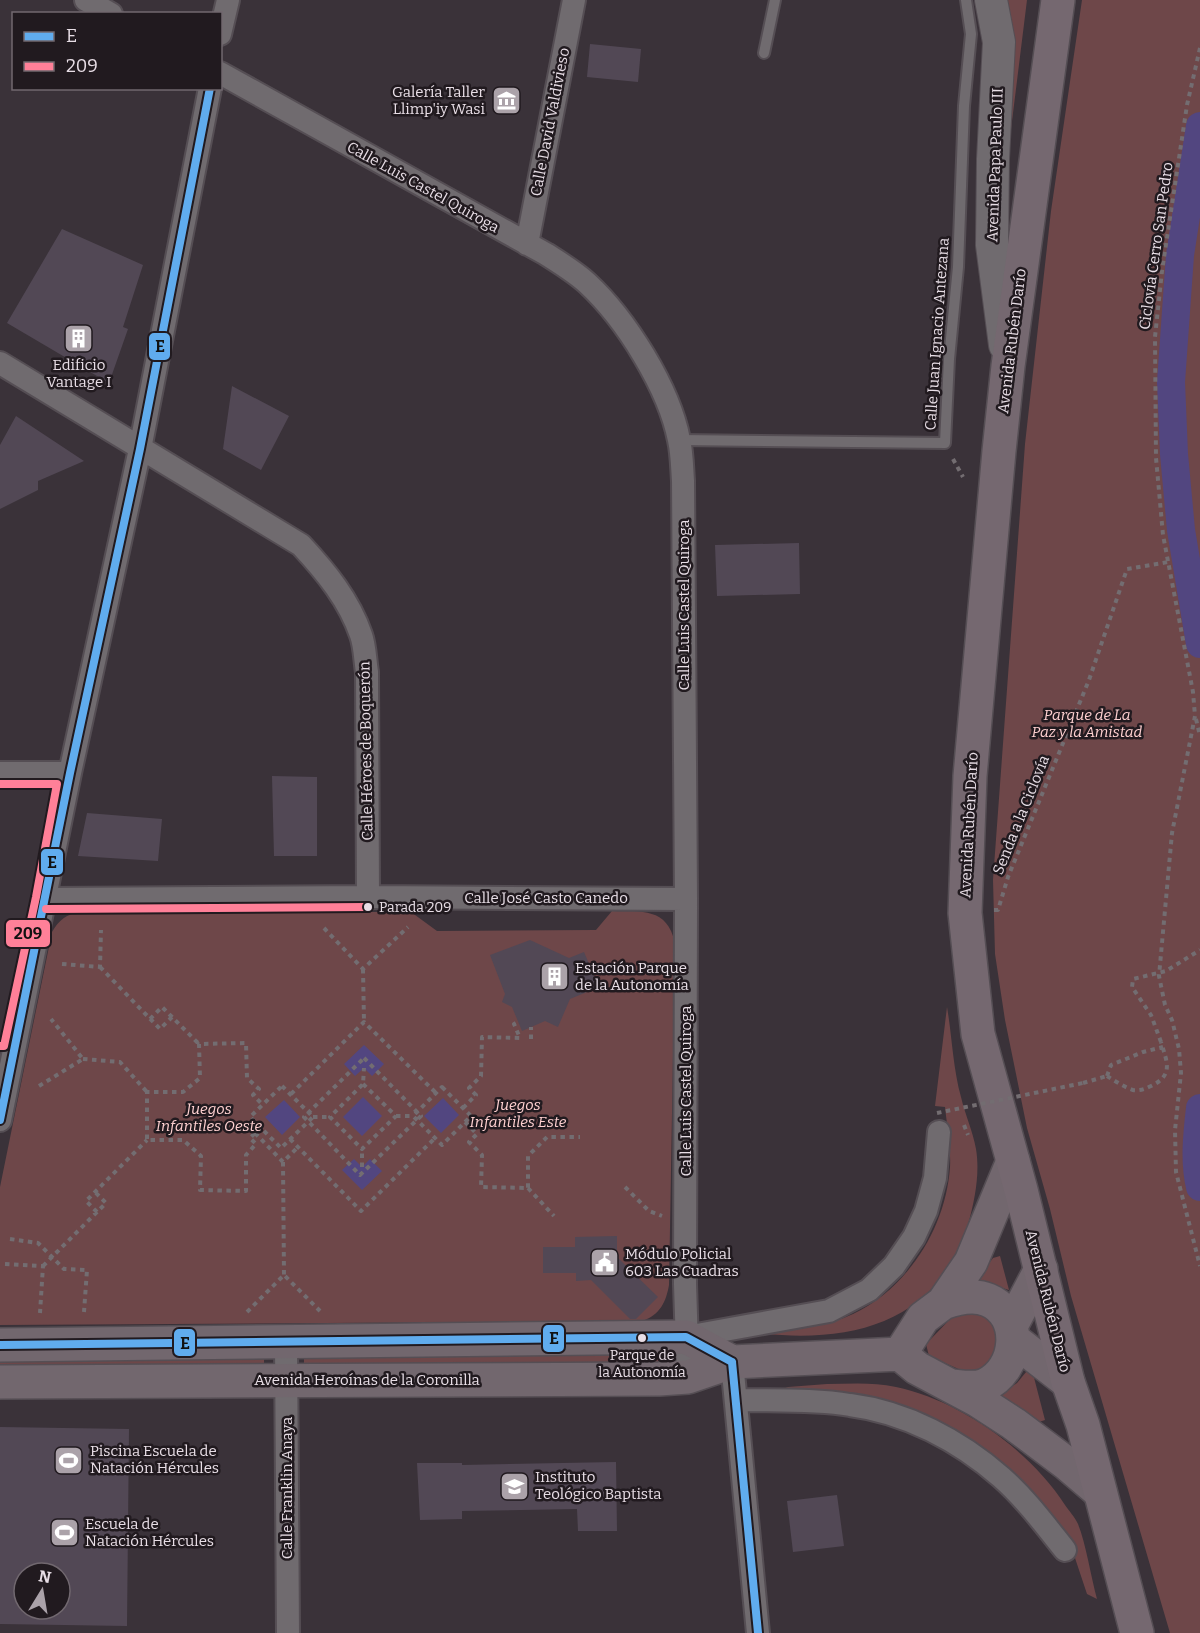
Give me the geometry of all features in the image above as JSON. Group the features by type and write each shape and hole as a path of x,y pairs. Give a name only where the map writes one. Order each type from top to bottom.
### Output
{"highway":[{"name":"Avenida Rubén Darío","path":"1058,0 1008,366 999,451 970,776 965,914 978,1034 1041,1269 1068,1382 1083,1425 1137,1633"}],"main road":[{"name":"Avenida Papa Paulo III","path":"991,0 999,42 993,159 992,245 1008,366"},
{"path":"943,1303 971,1262 1013,1161"},
{"path":"1041,1269 1012,1333 1006,1368 984,1386 953,1386 939,1382 900,1354 923,1318 943,1303 958,1298 975,1297 988,1300 1004,1311 1012,1333 1068,1382"},
{"path":"0,1345 686,1337 732,1362"},
{"name":"Avenida Heroínas de la Coronilla","path":"0,1382 688,1377 732,1362 900,1354"},
{"path":"953,1386 1014,1424 1100,1492"}],"street":[{"path":"86,0 107,12"},
{"path":"222,26 228,0"},
{"name":"Calle David Valdivieso","path":"527,244 574,0"},
{"name":"Calle Luis Castel Quiroga","path":"222,74 546,254 587,283 621,320 661,388 672,413 679,440 683,481 688,1377"},
{"path":"0,1120 6,1056 46,899 70,773 140,449 210,90"},
{"name":"Calle Héroes de Boquerón","path":"0,363 301,545 328,574 347,604 361,636 367,672 369,897"},
{"path":"0,773 70,773"},
{"name":"Calle José Casto Canedo","path":"46,899 369,897 687,899"},
{"path":"686,1337 829,1311 869,1290 894,1266 914,1237 926,1211 935,1178 938,1123"},
{"name":"Calle Franklin Anaya","path":"286,1342 288,1633"},
{"path":"732,1362 758,1633"},
{"path":"736,1400 850,1404 883,1411 919,1425 948,1439 1003,1478 1065,1550"}],"lane":[{"path":"764,53 775,0"},
{"name":"Calle Juan Ignacio Antezana","path":"679,440 945,443 949,358 958,267 964,106 971,34 966,0"}],"path":[{"name":"Ciclovía Cerro San Pedro","path":"1200,48 1187,105 1162,272 1155,337 1156,458 1163,535 1193,692 1195,716 1172,833 1159,976 1165,1005 1174,1030 1181,1073 1175,1130 1176,1172 1200,1266"},
{"name":"Senda a la Ciclovía","path":"965,914 998,910 1008,877 1089,680 1127,569 1168,562"},
{"path":"1195,716 1200,735"},
{"path":"363,969 408,927"},
{"path":"324,928 363,969 364,1022 436,1093"},
{"path":"100,967 101,930"},
{"path":"938,1123 1107,1076 1134,1090 1143,1090 1161,1080 1166,1075 1167,1059 1151,1015 1132,987 1133,979 1166,971 1200,950"},
{"path":"62,964 100,967 160,1029 172,1017"},
{"path":"147,1092 183,1092 200,1078 199,1044 162,1007 150,1019"},
{"path":"51,1019 83,1059"},
{"path":"291,1094 364,1022"},
{"path":"463,1108 476,1095 469,1088 481,1076 482,1037 520,1038 514,1024 518,1022"},
{"path":"531,1027 531,1038"},
{"path":"199,1044 246,1043 247,1078 259,1089 253,1095 263,1105"},
{"path":"1107,1076 1111,1065 1162,1044"},
{"path":"362,1149 396,1116 415,1114 421,1116 360,1174 304,1117 364,1058 415,1114"},
{"path":"39,1086 83,1059 120,1062 147,1092 147,1140 86,1201 97,1212"},
{"path":"313,1117 281,1148 250,1117 282,1086 313,1117 330,1117 363,1084 364,1068"},
{"path":"363,1084 396,1116"},
{"path":"415,1114 442,1087 471,1116 442,1145 417,1120"},
{"path":"330,1117 362,1149 362,1167"},
{"path":"465,1122 477,1134 469,1142 482,1155 481,1187 528,1188"},
{"path":"147,1140 183,1140 201,1156 200,1190 246,1191 246,1155 256,1144 250,1138 261,1127"},
{"path":"255,1133 283,1162 284,1275 320,1311"},
{"path":"554,1216 528,1188 528,1156 548,1137 580,1137"},
{"path":"290,1139 361,1210 435,1138"},
{"path":"283,1162 298,1147"},
{"path":"625,1187 649,1212 666,1218"},
{"path":"40,1313 43,1266 106,1203 95,1192"},
{"path":"10,1239 38,1244 64,1269 87,1270 84,1312"},
{"path":"5,1264 43,1266"},
{"path":"247,1312 284,1275"}],"green space":[{"path":"1004,0 1027,0 1001,210"},
{"name":"Parque de La Paz y la Amistad","path":"1082,0 1200,0 1200,1633 1170,1633 1071,1296 1027,1128 1005,1020 995,954 993,880 1025,444 1051,211"},
{"name":"Parque de la Autonomía","path":"612,911 643,912 659,917 671,931 675,943 669,1285 664,1302 653,1315 642,1321 0,1325 0,1187 52,932 63,918 81,912 411,912 437,931 596,930"},
{"path":"947,1007 956,1075 977,1158 976,1186 971,1213 955,1256 937,1283 914,1304 888,1319 858,1329 827,1334 793,1336 758,1333 830,1322 853,1314 873,1303 891,1288 921,1253 941,1212 950,1167 945,1107 935,1106"},
{"path":"1000,1256 1009,1290 976,1280 993,1258"},
{"path":"988,1311 1006,1343 980,1372 963,1371 929,1356 926,1344 955,1314"},
{"path":"663,1353 663,1365 304,1366 304,1354"},
{"path":"264,1354 264,1366 0,1367 0,1356"},
{"path":"1031,1366 1045,1420 1039,1422 1000,1395 1017,1383"},
{"path":"879,1384 920,1394 944,1403 968,1416 1013,1447 1033,1465 1077,1521 1084,1541 1097,1599 1087,1594 1074,1555 1060,1524 1032,1494 962,1436 774,1392 788,1387"}],"shaded area":[{"path":"364,1045 384,1064 372,1076 364,1068 355,1076 344,1064"},
{"path":"363,1097 382,1116 362,1136 343,1117"},
{"path":"443,1098 459,1115 441,1133 424,1116"},
{"path":"284,1100 300,1117 282,1135 265,1117"},
{"path":"354,1159 362,1167 370,1159 382,1171 362,1190 342,1170"}],"building":[{"path":"590,44 641,49 638,82 587,77"},
{"path":"62,229 143,265 123,327 128,329 109,383 7,323"},
{"path":"232,386 289,416 261,470 223,449"},
{"path":"16,416 84,461 38,481 38,490 0,509 0,445"},
{"path":"799,543 800,594 717,596 715,545"},
{"path":"272,776 317,777 317,856 274,856"},
{"path":"87,813 162,819 158,861 78,856"},
{"name":"Estación Parque de la Autonomía","path":"530,940 569,958 584,952 599,987 570,999 558,1027 545,1021 522,1031 512,1007 502,1002 505,994 490,955"},
{"path":"617,1236 617,1257 658,1297 636,1319 630,1319 591,1280 576,1281 576,1273 543,1273 543,1247 575,1247 575,1237"},
{"name":"Escuela de Natación Hércules","path":"0,1427 129,1429 127,1626 0,1624"},
{"path":"616,1462 617,1531 578,1531 577,1509 462,1511 462,1519 420,1520 417,1463 462,1463 462,1465"},
{"path":"837,1495 844,1546 793,1552 787,1501"}],"waterway":[{"path":"1200,126 1180,255 1171,382 1174,454 1181,530 1200,644"},
{"path":"1200,1108 1197,1138 1200,1187"}],"transit line":[{"name":"E","path":"0,1120 70,773 140,449 210,90"},
{"name":"209","path":"0,784 57,784 36,897 4,1046 0,1046"},
{"name":"209","path":"46,909 368,907"},
{"name":"E","path":"0,1345 686,1337 732,1362"},
{"name":"E","path":"732,1362 758,1633"}],"place":[{"name":"Galería Taller Llimp'iy Wasi","path":"506,101"},
{"name":"Edificio Vantage I","path":"79,338"},
{"name":"Parada 209","path":"368,907"},
{"name":"Estación Parque de la Autonomía","path":"554,977"},
{"name":"Módulo Policial 603 Las Cuadras","path":"604,1263"},
{"name":"Parque de la Autonomía","path":"642,1338"},
{"name":"Piscina Escuela de Natación Hércules","path":"69,1460"},
{"name":"Instituto Teológico Baptista","path":"514,1486"},
{"name":"Escuela de Natación Hércules","path":"64,1533"}],"park label":[{"name":"Juegos Infantiles Este","path":"518,1114"},
{"name":"Juegos Infantiles Oeste","path":"209,1118"}]}
